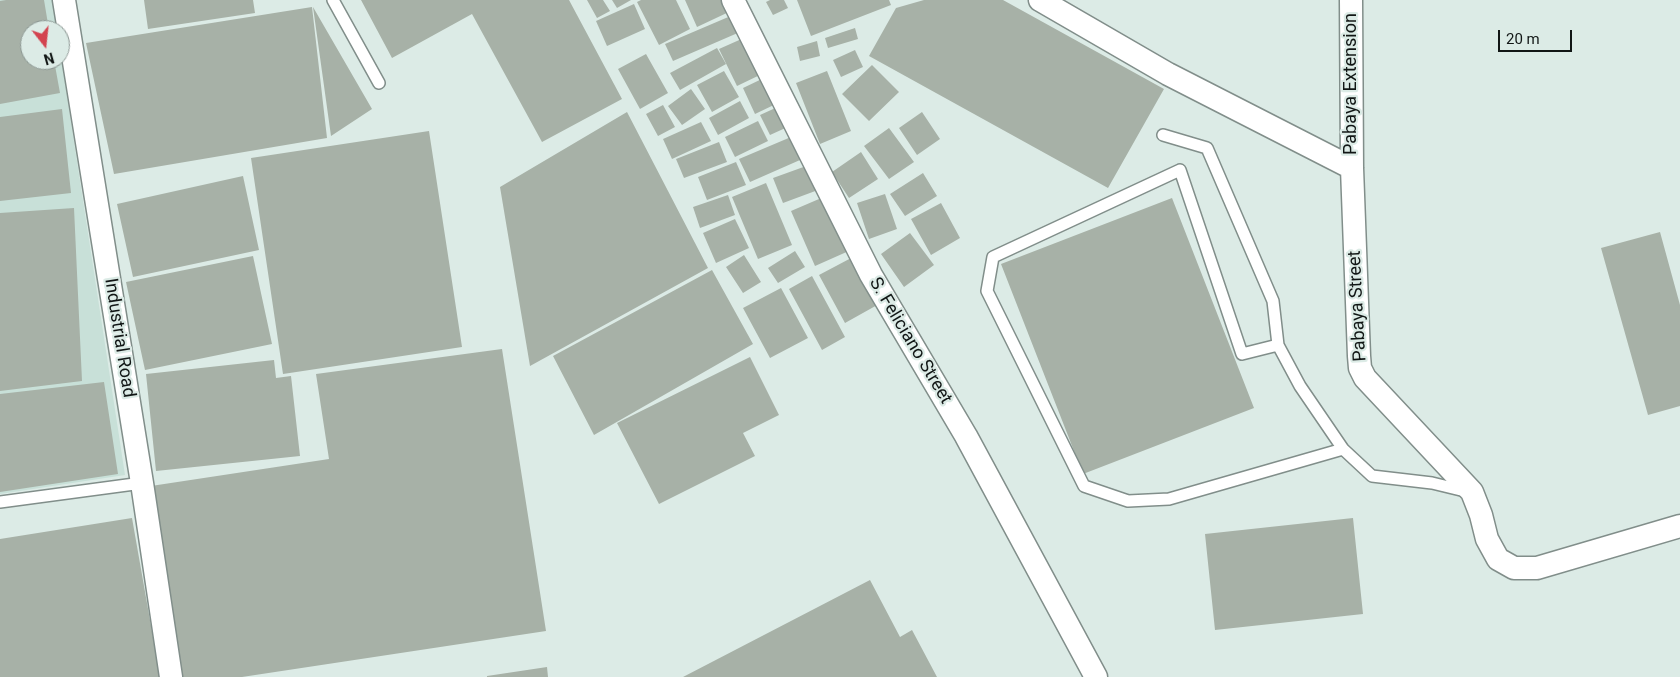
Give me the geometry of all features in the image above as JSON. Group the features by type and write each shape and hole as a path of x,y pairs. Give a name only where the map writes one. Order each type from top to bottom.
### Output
{"street":[{"name":"Industrial Road","path":"64,0 142,483 171,677"},
{"name":"S. Feliciano Street","path":"733,0 871,275 966,436 1096,677"},
{"path":"1040,0 1168,74 1352,168"},
{"name":"Pabaya Extension","path":"1351,0 1352,168"},
{"name":"Pabaya Street","path":"1352,168 1360,368 1365,378 1472,492 1481,515 1487,539 1498,559 1514,568 1537,568 1680,526"}],"lane":[{"path":"333,0 379,83"},
{"path":"1163,135 1206,148 1273,301 1278,345 1300,386 1343,449 1372,476 1432,483 1472,492"},
{"path":"1278,345 1242,354 1180,170 993,257 987,291 1084,486 1128,501 1168,499 1343,449"},
{"path":"0,502 142,483"}],"shaded area":[{"path":"0,0 52,0 55,20 20,20 20,70 63,70 125,475 0,494"}],"building":[{"path":"44,0 47,20 20,20 20,70 56,70 60,93 0,104 0,1"},
{"path":"144,0 253,0 255,13 148,29"},
{"path":"361,0 569,0 622,99 542,142 472,14 392,58"},
{"path":"587,0 603,0 610,11 597,18"},
{"path":"612,0 631,0 617,8"},
{"path":"641,0 676,0 690,29 659,45 637,2"},
{"path":"685,0 726,0 731,11 697,27"},
{"path":"770,0 784,0 788,8 773,15 766,2"},
{"path":"797,0 889,0 891,5 811,36"},
{"path":"924,0 1003,0 1164,89 1108,188 869,56 896,8"},
{"path":"634,4 645,29 607,46 596,21"},
{"path":"312,7 327,138 114,174 86,43"},
{"path":"313,7 372,109 331,136"},
{"path":"733,15 740,32 673,61 665,44"},
{"path":"855,28 858,39 828,48 825,38"},
{"path":"746,37 764,73 737,86 719,49"},
{"path":"817,41 820,56 800,61 797,47"},
{"path":"717,48 726,64 680,90 670,73"},
{"path":"855,50 863,67 841,77 833,60"},
{"path":"646,54 668,93 640,109 618,69"},
{"path":"872,65 899,92 869,121 842,94"},
{"path":"724,71 739,97 712,112 697,85"},
{"path":"827,71 851,131 820,144 796,83"},
{"path":"766,77 778,103 755,114 743,88"},
{"path":"691,89 705,109 682,125 668,106"},
{"path":"740,101 749,118 718,135 709,118"},
{"path":"663,105 675,127 658,136 646,114"},
{"path":"782,105 792,125 770,135 760,115"},
{"path":"62,109 71,193 0,201 0,117"},
{"path":"627,112 708,268 530,366 500,187"},
{"path":"922,112 940,139 917,155 899,128"},
{"path":"758,121 768,141 735,157 725,137"},
{"path":"701,122 711,141 672,159 663,139"},
{"path":"889,128 914,162 889,179 864,146"},
{"path":"429,131 462,347 283,374 251,158"},
{"path":"791,137 800,160 750,182 739,159"},
{"path":"719,142 727,162 684,178 676,159"},
{"path":"861,152 878,179 849,198 832,172"},
{"path":"736,162 746,185 707,200 698,177"},
{"path":"809,165 818,190 783,203 773,178"},
{"path":"923,173 937,196 905,216 890,194"},
{"path":"243,176 259,250 133,277 117,204"},
{"path":"766,183 792,245 758,259 732,197"},
{"path":"885,194 897,229 869,239 857,203"},
{"path":"728,195 735,215 700,228 693,207"},
{"path":"826,196 851,250 815,266 791,211"},
{"path":"1172,198 1254,408 1083,474 1001,264"},
{"path":"941,203 960,238 931,255 911,219"},
{"path":"74,208 82,381 0,391 0,213"},
{"path":"735,219 749,248 716,263 703,233"},
{"path":"1660,232 1680,305 1680,406 1648,415 1601,248"},
{"path":"910,233 934,265 904,287 881,254"},
{"path":"795,251 805,267 778,283 768,268"},
{"path":"744,255 761,282 743,293 726,267"},
{"path":"253,256 272,344 145,370 126,282"},
{"path":"853,257 879,304 845,323 819,275"},
{"path":"712,270 753,344 594,435 553,356"},
{"path":"812,276 845,337 822,350 789,289"},
{"path":"781,288 808,338 770,358 743,308"},
{"path":"502,349 546,631 242,677 180,677 151,486 329,459 316,374"},
{"path":"750,357 779,415 743,433 755,456 659,504 617,423"},
{"path":"274,360 276,378 291,376 300,456 156,471 146,374"},
{"path":"104,382 118,474 0,492 0,394"},
{"path":"132,518 160,677 0,677 0,539"},
{"path":"1353,518 1363,614 1215,630 1205,534"},
{"path":"870,580 900,637 912,630 937,677 683,677"},
{"path":"547,667 548,677 487,677 487,676"}]}
